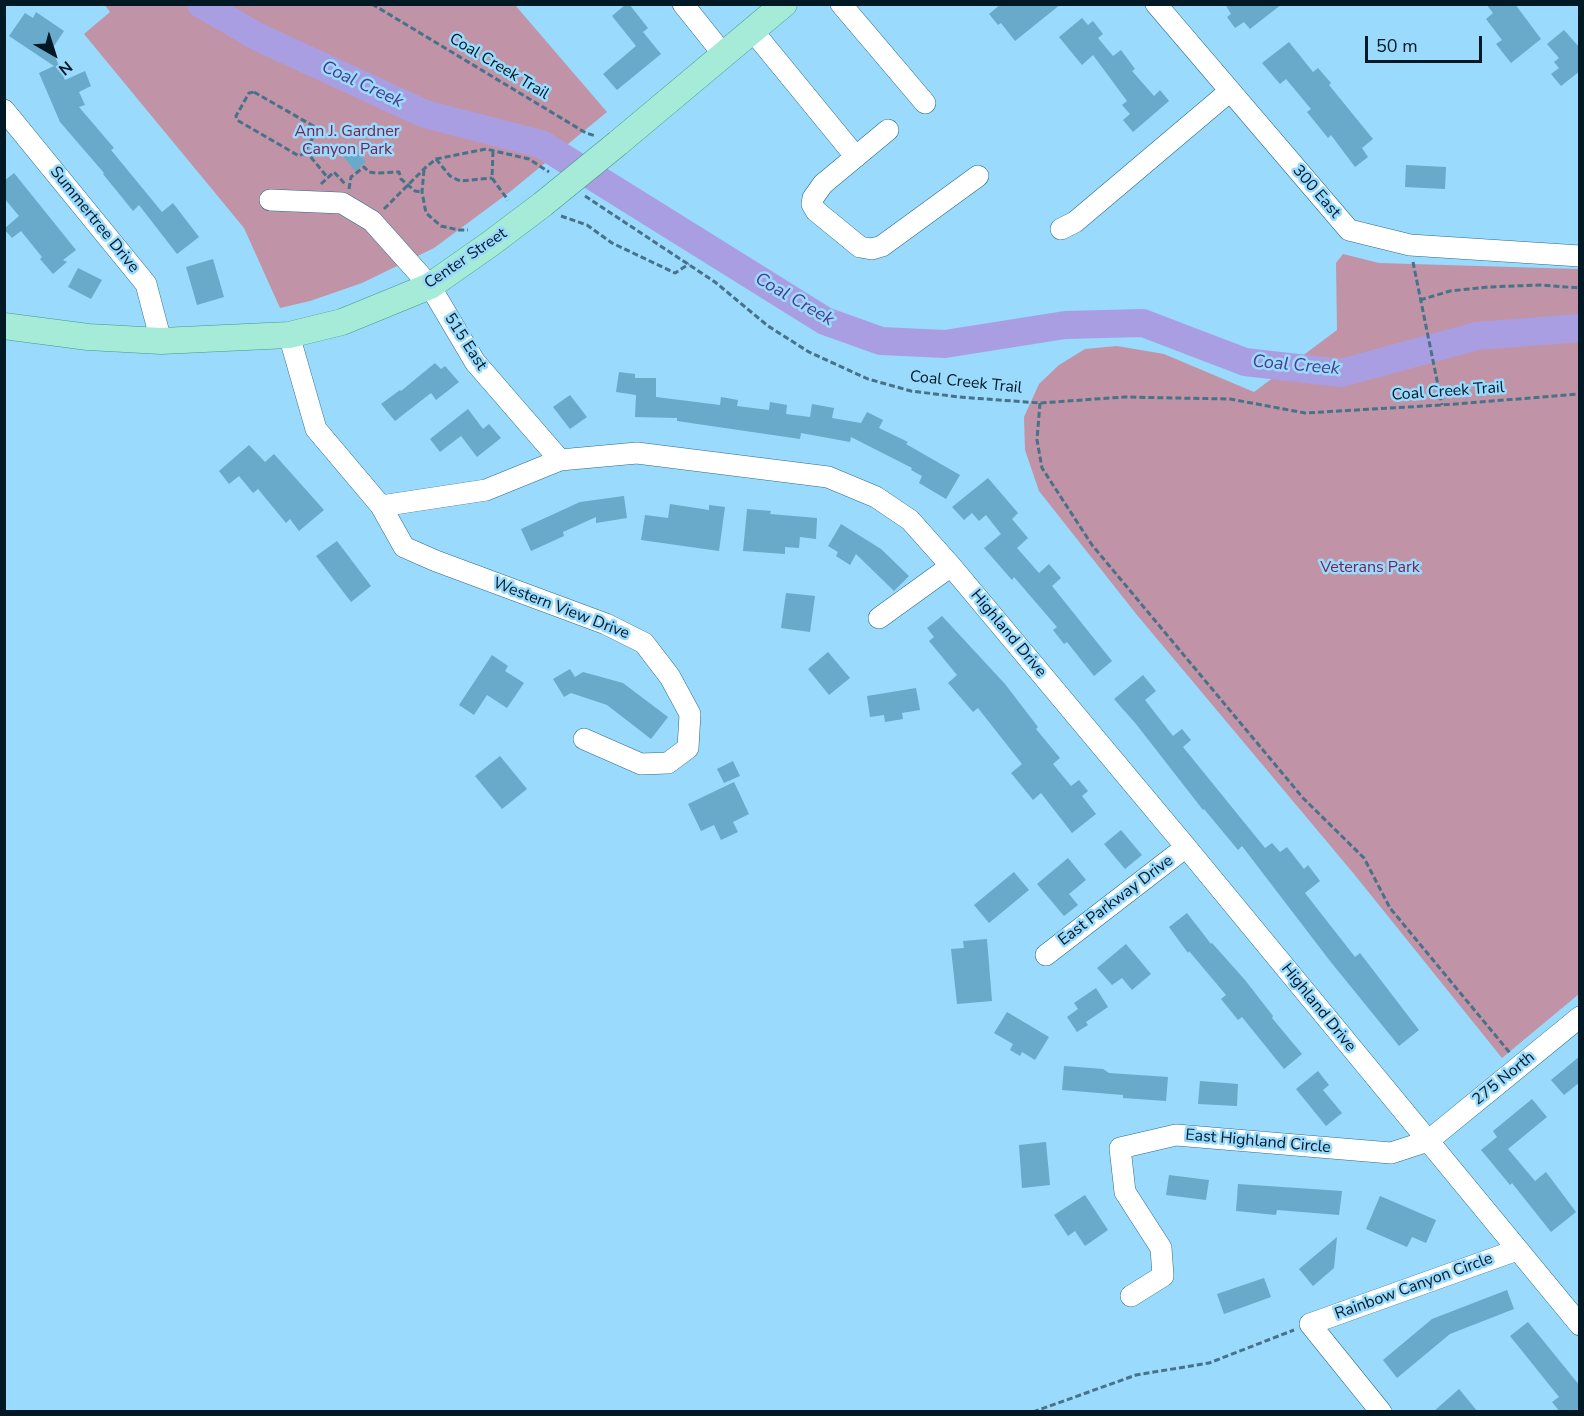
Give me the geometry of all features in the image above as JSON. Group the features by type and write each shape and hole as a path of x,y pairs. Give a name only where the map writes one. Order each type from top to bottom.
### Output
{"main road":[{"name":"Center Street","path":"4,326 88,337 161,341 289,335 342,322 430,286 540,206 784,4"}],"street":[{"path":"683,4 723,54"},
{"path":"841,4 925,103"},
{"name":"300 East","path":"1156,4 1348,230 1410,245 1580,256"},
{"path":"752,30 856,157"},
{"path":"1061,229 1075,222 1230,91"},
{"name":"Summertree Drive","path":"4,110 146,284 161,341"},
{"path":"888,130 823,184 813,198 812,204 816,211 860,247 872,249 882,246 978,176"},
{"name":"515 East","path":"270,200 341,196 342,203 372,221 430,286 475,362 560,460"},
{"path":"289,335 316,429 381,506"},
{"name":"Highland Drive","path":"381,506 486,490 560,460 637,453 828,477 876,496 910,520 951,566 1580,1325"},
{"name":"Western View Drive","path":"381,506 404,547 606,624 644,643 670,677 690,714 688,748 668,763 641,764 584,740"},
{"path":"879,618 951,566"},
{"name":"East Parkway Drive","path":"1046,955 1186,847"},
{"name":"275 North","path":"1428,1141 1580,1017"},
{"name":"East Highland Circle","path":"1131,1296 1163,1276 1161,1248 1125,1192 1120,1148 1176,1135 1391,1153 1428,1141"},
{"name":"Rainbow Canyon Circle","path":"1310,1324 1517,1250"},
{"path":"1310,1324 1381,1412"}],"path":[{"name":"Coal Creek Trail","path":"372,4 586,133 618,142"},
{"path":"254,92 315,128 316,131 306,150 298,156 237,120 236,116 249,93 254,92"},
{"path":"306,150 328,178"},
{"path":"372,221 436,159 486,150 493,151 529,159 557,177"},
{"path":"493,151 492,178 508,200"},
{"path":"436,159 450,176 460,181 492,178"},
{"path":"341,196 351,177 364,167 369,172 399,172 401,179 415,190 422,192"},
{"path":"425,168 422,192 426,213 441,226 468,230"},
{"path":"319,187 334,172 341,196"},
{"name":"Coal Creek Trail","path":"585,196 715,282 768,326 809,352 868,379 911,391 1040,403 1124,398 1230,399 1305,413 1580,394"},
{"path":"540,206 587,225 612,243 675,273 689,264"},
{"path":"1410,245 1442,405"},
{"path":"1420,300 1450,291 1480,288 1540,285 1580,288"},
{"path":"1040,403 1037,440 1042,468 1092,545 1303,798 1364,858 1390,908 1520,1065"},
{"path":"1033,1412 1136,1376 1209,1363 1310,1324"}],"green space":[{"name":"Ann J. Gardner Canyon Park","path":"105,5 515,5 607,112 511,191 434,248 362,283 310,301 280,308 244,228 84,34 110,12"},
{"name":"Veterans Park","path":"1343,254 1379,263 1579,269 1579,994 1502,1058 1354,874 1137,615 1039,491 1025,450 1024,417 1039,384 1059,365 1085,349 1117,346 1164,354 1254,392 1337,330 1336,263"}],"building":[{"path":"629,4 648,28 643,32 661,54 617,90 603,74 636,46 612,16"},
{"path":"1001,4 1061,4 1015,41 1001,23 998,25 989,14"},
{"path":"1225,4 1282,4 1250,29 1244,22 1235,28 1227,17 1231,14"},
{"path":"1486,4 1515,4 1541,39 1511,63 1496,44 1502,40 1486,19 1493,13"},
{"path":"36,12 64,31 52,49 65,80 85,71 91,86 79,92 85,105 79,107 114,148 111,150 162,212 173,203 199,237 177,254 139,205 133,211 60,122 39,73 54,66 9,36 25,13 33,18"},
{"path":"1082,18 1088,25 1093,21 1103,34 1098,38 1113,56 1121,50 1135,69 1132,71 1154,96 1160,90 1169,101 1133,132 1123,120 1130,114 1122,105 1127,101 1093,55 1082,65 1059,37"},
{"path":"1564,30 1580,48 1580,71 1561,86 1551,74 1559,68 1554,62 1559,58 1547,44"},
{"path":"1289,42 1313,72 1318,68 1331,83 1329,85 1373,139 1362,148 1368,157 1355,167 1331,135 1328,138 1307,112 1311,109 1286,79 1280,84 1262,63"},
{"path":"352,145 366,162 355,171 341,154"},
{"path":"1406,165 1446,167 1445,189 1405,187"},
{"path":"14,173 76,250 63,260 67,262 53,274 21,231 12,238 4,229 19,216 4,198 4,181"},
{"path":"213,259 224,297 197,305 186,267"},
{"path":"78,268 102,280 91,299 68,287"},
{"path":"435,363 441,369 445,366 459,382 436,400 431,393 395,421 381,404"},
{"path":"619,372 635,374 635,378 656,378 656,397 720,405 721,397 738,400 737,406 769,410 770,402 787,405 786,414 810,417 812,404 834,408 832,418 861,423 867,412 883,420 879,428 908,442 906,444 960,475 946,499 919,483 922,476 911,470 912,468 851,437 850,442 801,433 800,439 677,421 677,418 635,417 636,395 616,392"},
{"path":"570,395 587,417 570,429 553,407"},
{"path":"468,409 483,429 489,424 501,438 477,457 461,436 440,452 430,439"},
{"path":"249,445 265,462 274,454 324,510 299,531 290,519 286,523 258,489 253,493 239,476 229,484 219,471"},
{"path":"988,478 1018,513 1012,519 1028,538 1017,548 1039,573 1049,564 1061,578 1052,586 1112,661 1094,676 1067,642 1064,644 1053,630 1057,627 1014,577 1012,580 984,548 1001,534 986,515 979,521 972,513 964,520 952,507"},
{"path":"624,496 627,518 596,523 596,517 563,532 564,536 531,551 521,529 580,502"},
{"path":"670,504 709,510 709,505 725,507 719,551 641,540 645,515 668,518"},
{"path":"747,509 771,511 770,514 817,518 816,539 800,537 799,548 785,547 785,554 743,551"},
{"path":"841,524 881,549 909,576 894,591 856,554 850,565 836,556 838,552 828,546"},
{"path":"337,541 371,586 351,602 316,556"},
{"path":"786,593 815,596 810,632 781,628"},
{"path":"942,616 1005,684 1038,727 1036,729 1060,758 1053,764 1071,786 1079,780 1088,791 1082,796 1096,814 1072,833 1041,793 1033,800 1011,773 1022,764 978,708 973,712 948,683 957,675 929,641 934,637 927,628"},
{"path":"828,652 850,678 829,695 808,669"},
{"path":"492,655 508,666 505,671 524,683 507,708 487,695 474,715 459,705"},
{"path":"570,669 575,677 583,672 623,683 668,717 651,739 607,705 571,693 564,697 553,679"},
{"path":"1143,675 1156,691 1145,700 1173,736 1182,729 1191,740 1183,747 1265,848 1272,843 1280,852 1287,847 1304,869 1308,865 1320,881 1305,893 1355,957 1360,953 1419,1030 1399,1046 1242,846 1238,850 1203,810 1114,699"},
{"path":"916,688 920,710 902,713 903,719 885,722 884,715 870,717 867,696"},
{"path":"500,756 527,789 502,809 475,776"},
{"path":"733,761 740,776 724,783 717,769"},
{"path":"734,782 749,814 733,822 738,832 721,840 714,825 701,831 688,804"},
{"path":"1121,830 1142,855 1125,869 1104,844"},
{"path":"1068,858 1086,880 1069,894 1078,905 1064,916 1037,884"},
{"path":"1014,872 1029,890 989,923 974,905"},
{"path":"1187,913 1211,944 1245,980 1302,1054 1284,1069 1242,1017 1238,1020 1221,999 1226,995 1189,951 1188,953 1169,927"},
{"path":"987,939 992,1001 957,1004 951,949 964,948 963,941"},
{"path":"1126,944 1151,974 1132,990 1122,978 1112,985 1097,968"},
{"path":"1096,988 1108,1007 1086,1022 1088,1025 1077,1032 1067,1017 1078,1009 1074,1003"},
{"path":"1007,1012 1049,1037 1035,1060 1022,1052 1020,1056 1010,1050 1013,1044 994,1033"},
{"path":"1580,1056 1580,1082 1564,1095 1551,1080"},
{"path":"1064,1066 1103,1069 1109,1073 1168,1077 1166,1101 1062,1090"},
{"path":"1318,1071 1329,1085 1323,1090 1342,1113 1326,1126 1296,1089"},
{"path":"1200,1081 1238,1084 1237,1106 1198,1104"},
{"path":"1532,1099 1547,1117 1508,1149 1535,1181 1546,1172 1576,1212 1551,1232 1512,1183 1510,1185 1481,1150 1497,1137 1493,1131"},
{"path":"1046,1142 1050,1185 1022,1188 1019,1145"},
{"path":"1169,1175 1209,1180 1206,1200 1166,1195"},
{"path":"1238,1184 1342,1191 1339,1215 1277,1210 1276,1215 1236,1211"},
{"path":"1085,1195 1108,1230 1085,1246 1075,1231 1068,1236 1054,1215"},
{"path":"1380,1196 1436,1220 1426,1243 1412,1237 1407,1247 1366,1229"},
{"path":"1337,1237 1334,1268 1313,1286 1299,1269"},
{"path":"1264,1278 1271,1297 1224,1314 1217,1294"},
{"path":"1507,1290 1514,1309 1450,1334 1397,1378 1383,1360 1432,1319"},
{"path":"1528,1322 1580,1386 1580,1412 1560,1412 1552,1402 1559,1397 1510,1336"},
{"path":"1459,1389 1478,1412 1433,1412"}],"waterway":[{"name":"Coal Creek","path":"201,4 258,37 425,114 541,144 825,321 881,341 945,344 1065,325 1143,323 1245,362 1341,373 1477,336 1580,328"}]}
